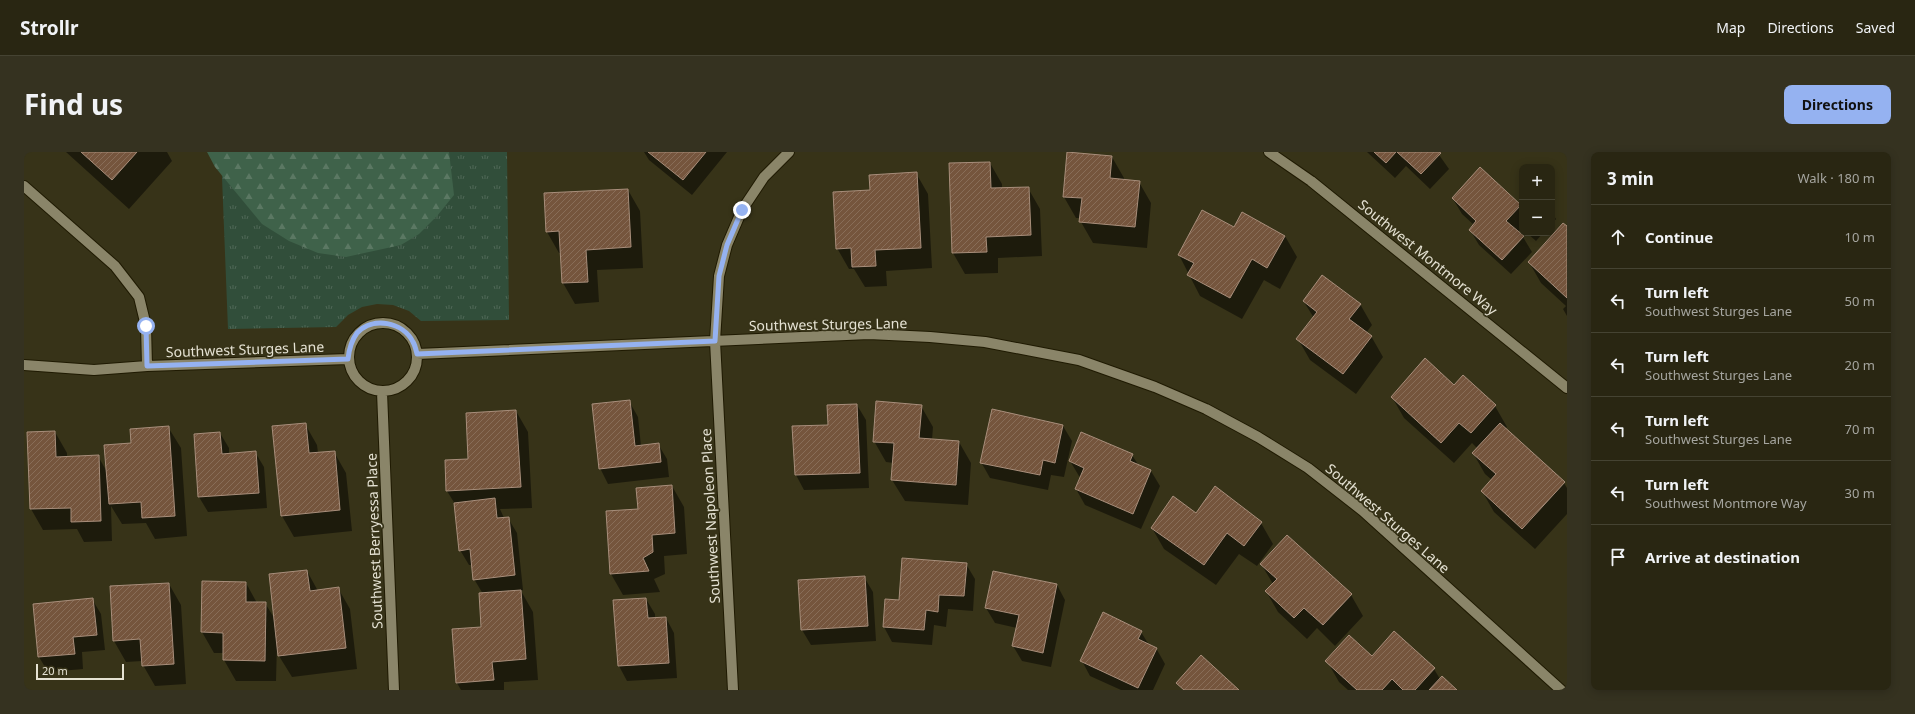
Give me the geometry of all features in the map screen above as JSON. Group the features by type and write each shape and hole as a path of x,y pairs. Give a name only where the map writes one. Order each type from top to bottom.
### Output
{"street":[{"path":"715,341 719,276 727,245 742,210 764,177 789,152"},
{"name":"Southwest Montmore Way","path":"1269,152 1318,186 1567,388"},
{"path":"24,186 115,266 139,298 146,326 147,366"},
{"path":"378,323 392,324 404,331 413,342 417,354 416,366 410,378 396,389 382,392 366,387 354,376 348,359 350,346 357,333 366,327 378,323"},
{"name":"Southwest Sturges Lane","path":"417,354 870,334 977,341 1079,360 1154,387 1206,409 1258,437 1308,468 1363,511 1561,690"},
{"name":"Southwest Napoleon Place","path":"715,341 733,690"},
{"name":"Southwest Sturges Lane","path":"24,365 94,370 147,366 348,359"},
{"name":"Southwest Berryessa Place","path":"382,392 394,690"}],"green space":[{"path":"207,152 449,152 454,195 437,216 419,234 401,245 346,257 318,253 289,241 262,224 215,167"},
{"path":"221,152 507,152 509,320 421,321 409,311 393,305 377,304 362,307 348,315 336,327 228,329"}],"building":[{"path":"81,152 137,152 112,180"},
{"path":"648,152 706,152 683,180"},
{"path":"1067,152 1112,156 1110,178 1140,181 1135,227 1079,222 1082,198 1063,197"},
{"path":"1374,152 1396,152 1386,163"},
{"path":"1397,152 1439,152 1441,153 1421,174"},
{"path":"990,162 991,188 1029,187 1031,235 986,237 987,252 952,253 949,163"},
{"path":"1480,167 1519,203 1519,207 1506,221 1519,232 1519,236 1524,236 1502,260 1469,230 1476,221 1452,198"},
{"path":"917,172 921,248 875,250 876,266 852,267 851,248 836,249 833,192 870,190 869,175"},
{"path":"628,189 631,247 586,250 588,282 562,283 559,231 546,232 544,193"},
{"path":"1202,210 1234,227 1242,212 1285,236 1267,268 1252,259 1230,298 1187,275 1194,263 1178,255"},
{"path":"1563,223 1567,226 1567,298 1528,262 1551,236 1555,236 1555,232"},
{"path":"1322,275 1361,304 1349,319 1372,336 1343,374 1296,339 1317,312 1303,301"},
{"path":"1425,358 1454,385 1463,375 1496,405 1471,433 1459,423 1441,443 1391,397"},
{"path":"630,400 635,446 659,443 661,462 599,469 592,404"},
{"path":"876,401 922,405 919,438 959,441 956,485 891,480 894,443 873,442"},
{"path":"857,404 860,473 795,475 792,426 828,425 827,405"},
{"path":"992,409 1063,425 1055,463 1043,460 1040,475 980,463"},
{"path":"516,410 521,487 446,491 445,460 468,459 466,413"},
{"path":"306,423 309,453 335,451 340,510 281,516 272,426"},
{"path":"1500,423 1565,482 1522,529 1481,491 1496,474 1472,453"},
{"path":"169,426 175,516 142,518 141,502 109,504 104,445 131,443 130,429"},
{"path":"55,431 56,457 99,455 101,521 71,522 71,508 30,509 27,432"},
{"path":"220,432 222,454 256,451 259,493 198,497 194,434"},
{"path":"1081,432 1133,454 1130,461 1151,470 1133,514 1075,489 1084,468 1069,461"},
{"path":"672,485 675,533 652,535 653,552 643,558 649,571 610,574 606,511 638,509 636,488"},
{"path":"1215,486 1262,522 1244,546 1227,533 1204,565 1151,528 1173,496 1196,513"},
{"path":"495,498 497,518 509,517 515,575 473,580 470,549 459,551 454,503"},
{"path":"1287,535 1352,594 1323,625 1304,608 1294,618 1265,591 1277,579 1260,564"},
{"path":"902,558 967,563 964,596 939,595 938,612 926,610 924,630 883,627 885,599 899,600"},
{"path":"307,570 310,591 339,587 346,648 278,656 269,574"},
{"path":"993,571 1057,584 1043,653 1012,646 1019,615 985,608"},
{"path":"865,576 868,626 801,630 798,580"},
{"path":"202,581 246,582 246,602 266,602 265,661 223,660 223,633 201,632"},
{"path":"169,583 174,664 142,666 140,639 113,641 110,586"},
{"path":"521,590 526,659 492,662 494,680 456,683 452,629 481,627 479,593"},
{"path":"93,598 97,635 73,637 75,654 38,657 33,604"},
{"path":"646,598 648,618 666,617 669,663 618,666 613,600"},
{"path":"1103,612 1142,631 1138,639 1157,648 1138,688 1080,661"},
{"path":"1394,631 1435,668 1415,690 1403,690 1392,679 1382,690 1357,690 1325,661 1349,635 1372,656"},
{"path":"1201,655 1239,690 1184,690 1176,683"},
{"path":"1442,676 1457,690 1429,690"}],"route":[{"path":"146,326 147,366 348,359 350,346 357,333 366,327 378,323 392,324 404,331 413,342 417,354 715,341 719,276 727,245 742,210"}]}
